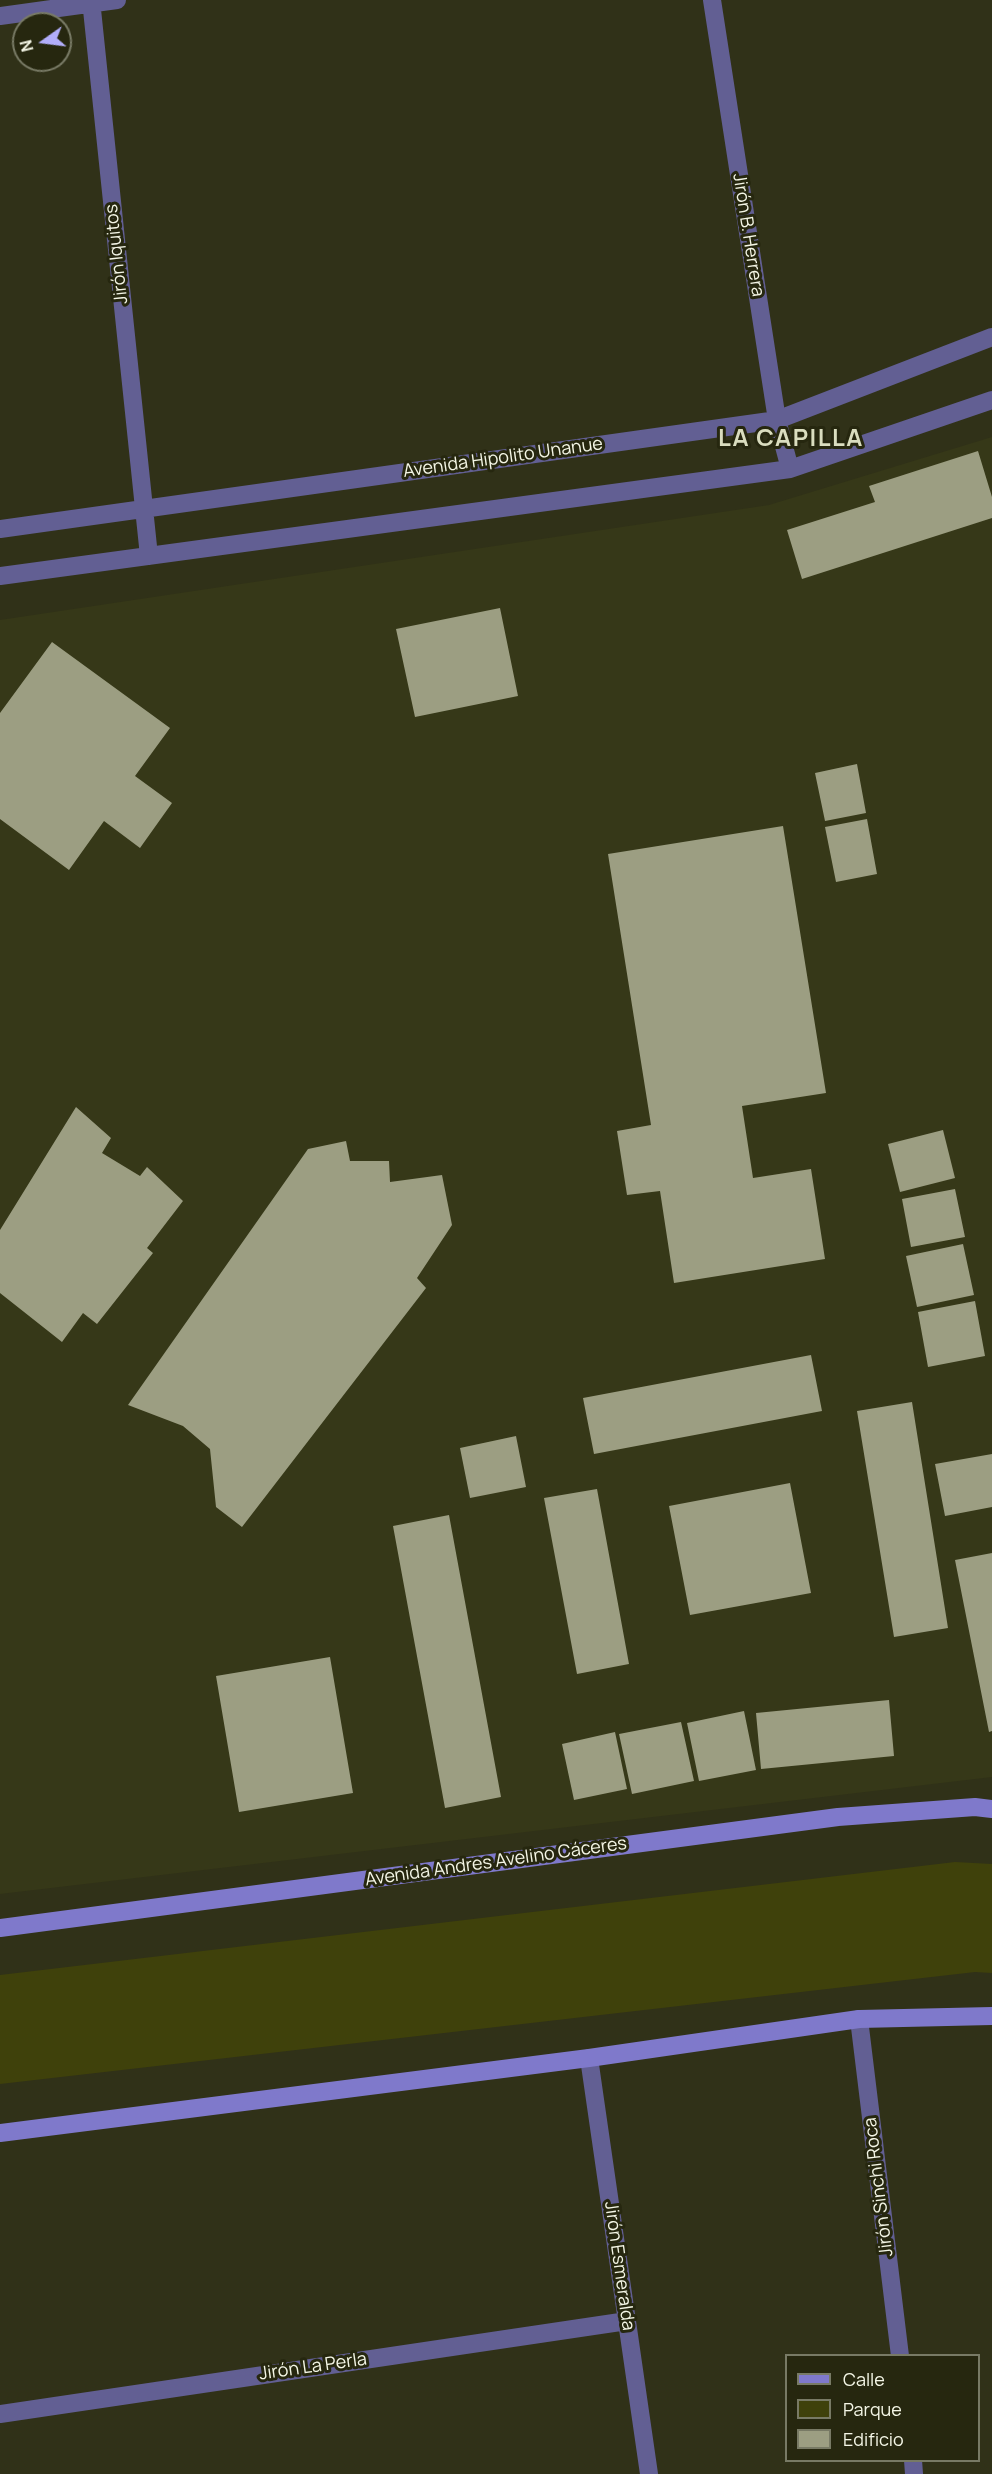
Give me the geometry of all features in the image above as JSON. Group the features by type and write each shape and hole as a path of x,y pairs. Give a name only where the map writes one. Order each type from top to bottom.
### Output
{"main road":[{"name":"Avenida Andres Avelino Cáceres","path":"0,1928 838,1817 975,1807 992,1809"},
{"path":"0,2133 589,2058 859,2019 992,2016"}],"street":[{"path":"0,16 117,0"},
{"name":"Jirón B. Herrera","path":"712,0 777,420 790,469"},
{"name":"Jirón Iquitos","path":"92,2 149,556"},
{"name":"Avenida Hipolito Unanue","path":"0,529 777,420 992,337"},
{"path":"0,576 790,469 992,400"},
{"name":"Jirón Sinchi Roca","path":"859,2019 900,2354"},
{"name":"Jirón Esmeralda","path":"589,2058 648,2474"},
{"name":"Jirón La Perla","path":"0,2414 627,2321"}],"shaded area":[{"path":"992,437 992,1777 0,1894 0,620 769,505"}],"green space":[{"path":"955,1862 992,1864 992,1973 975,1972 0,2084 0,1975"}],"building":[{"path":"978,451 992,497 992,518 802,579 787,530 875,502 869,486"},
{"path":"500,608 518,696 415,717 396,629"},
{"path":"52,642 170,728 135,776 172,803 140,848 104,821 69,870 0,819 0,713"},
{"path":"857,764 866,813 825,821 815,773"},
{"path":"867,819 877,874 836,882 825,827"},
{"path":"783,826 826,1093 742,1106 753,1178 811,1169 825,1259 674,1283 660,1191 627,1195 617,1131 651,1125 608,854"},
{"path":"76,1107 111,1138 102,1153 140,1176 147,1167 183,1201 147,1248 153,1253 97,1324 83,1313 62,1342 0,1293 0,1230"},
{"path":"943,1130 955,1178 900,1192 888,1144"},
{"path":"346,1141 350,1161 389,1161 390,1182 442,1175 452,1225 417,1278 426,1288 242,1527 216,1507 210,1449 183,1426 128,1405 308,1149"},
{"path":"955,1189 965,1237 911,1247 902,1199"},
{"path":"963,1244 974,1295 917,1307 906,1256"},
{"path":"975,1301 985,1356 928,1367 918,1312"},
{"path":"811,1355 822,1411 594,1454 583,1398"},
{"path":"912,1402 948,1628 894,1637 857,1411"},
{"path":"516,1436 526,1487 470,1498 460,1448"},
{"path":"992,1454 992,1507 945,1516 935,1464"},
{"path":"790,1483 811,1593 690,1615 669,1506"},
{"path":"597,1489 629,1664 577,1674 544,1498"},
{"path":"449,1515 501,1797 445,1808 393,1526"},
{"path":"992,1553 992,1731 989,1732 955,1560"},
{"path":"330,1657 353,1793 239,1812 216,1676"},
{"path":"889,1700 894,1756 761,1769 756,1713"},
{"path":"744,1711 756,1770 699,1781 687,1723"},
{"path":"681,1722 694,1781 632,1794 619,1734"},
{"path":"615,1732 627,1789 574,1800 562,1744"}],"district":[{"name":"LA CAPILLA","path":"791,439"}]}
